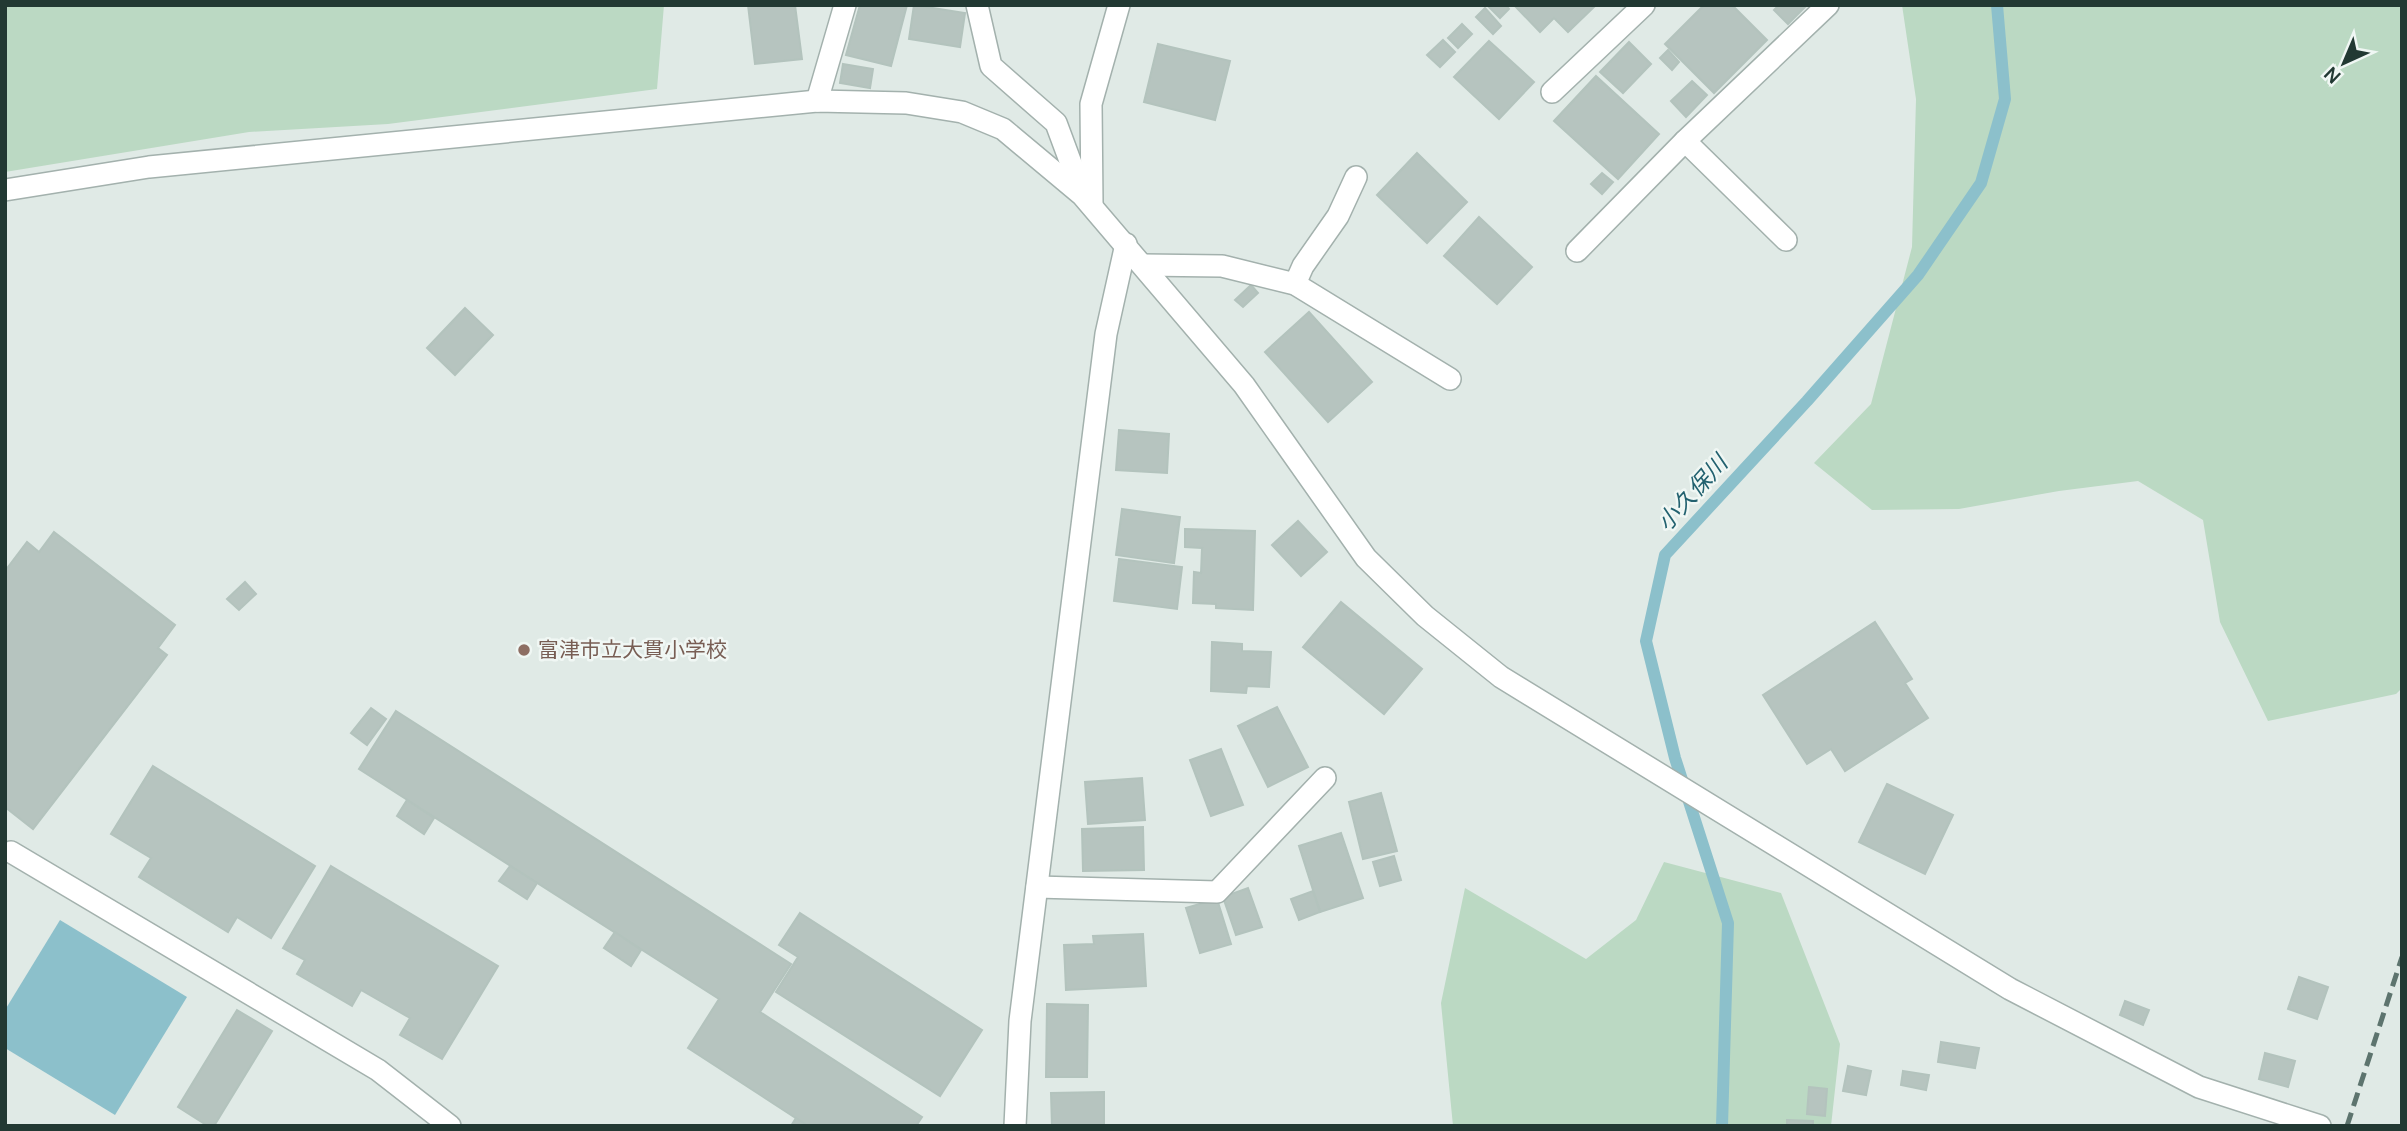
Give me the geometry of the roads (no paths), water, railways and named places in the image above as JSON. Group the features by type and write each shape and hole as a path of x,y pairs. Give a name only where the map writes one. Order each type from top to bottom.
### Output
{"street":[{"path":"817,102 845,5"},
{"path":"977,5 991,66 1056,123 1088,201"},
{"path":"1088,201 1091,104 1119,5"},
{"path":"1552,92 1644,5"},
{"path":"1577,251 1685,141 1828,5"},
{"path":"5,190 149,167 817,102 906,103 962,112 1003,129 1088,201 1244,386 1366,558 1425,616 1501,677 2010,989 2199,1087 2320,1126"},
{"path":"1685,141 1786,240"},
{"path":"1295,284 1309,256 1338,216 1356,177"},
{"path":"1015,1126 1020,1021 1106,334 1126,244"},
{"path":"1143,265 1222,266 1295,284 1450,379"},
{"path":"1037,887 1217,892 1325,778"},
{"path":"11,852 378,1070 450,1126"}],"water":[{"path":"60,920 187,997 115,1115 5,1048 5,1010"}],"waterway":[{"name":"小久保川","path":"1722,1126 1728,923 1675,758 1646,641 1665,555 1807,401 1918,275 1981,183 2005,99 1997,5"}],"railway":[{"path":"2347,1126 2402,957"}],"place":[{"name":"富津市立大貫小学校","path":"524,650"}]}
